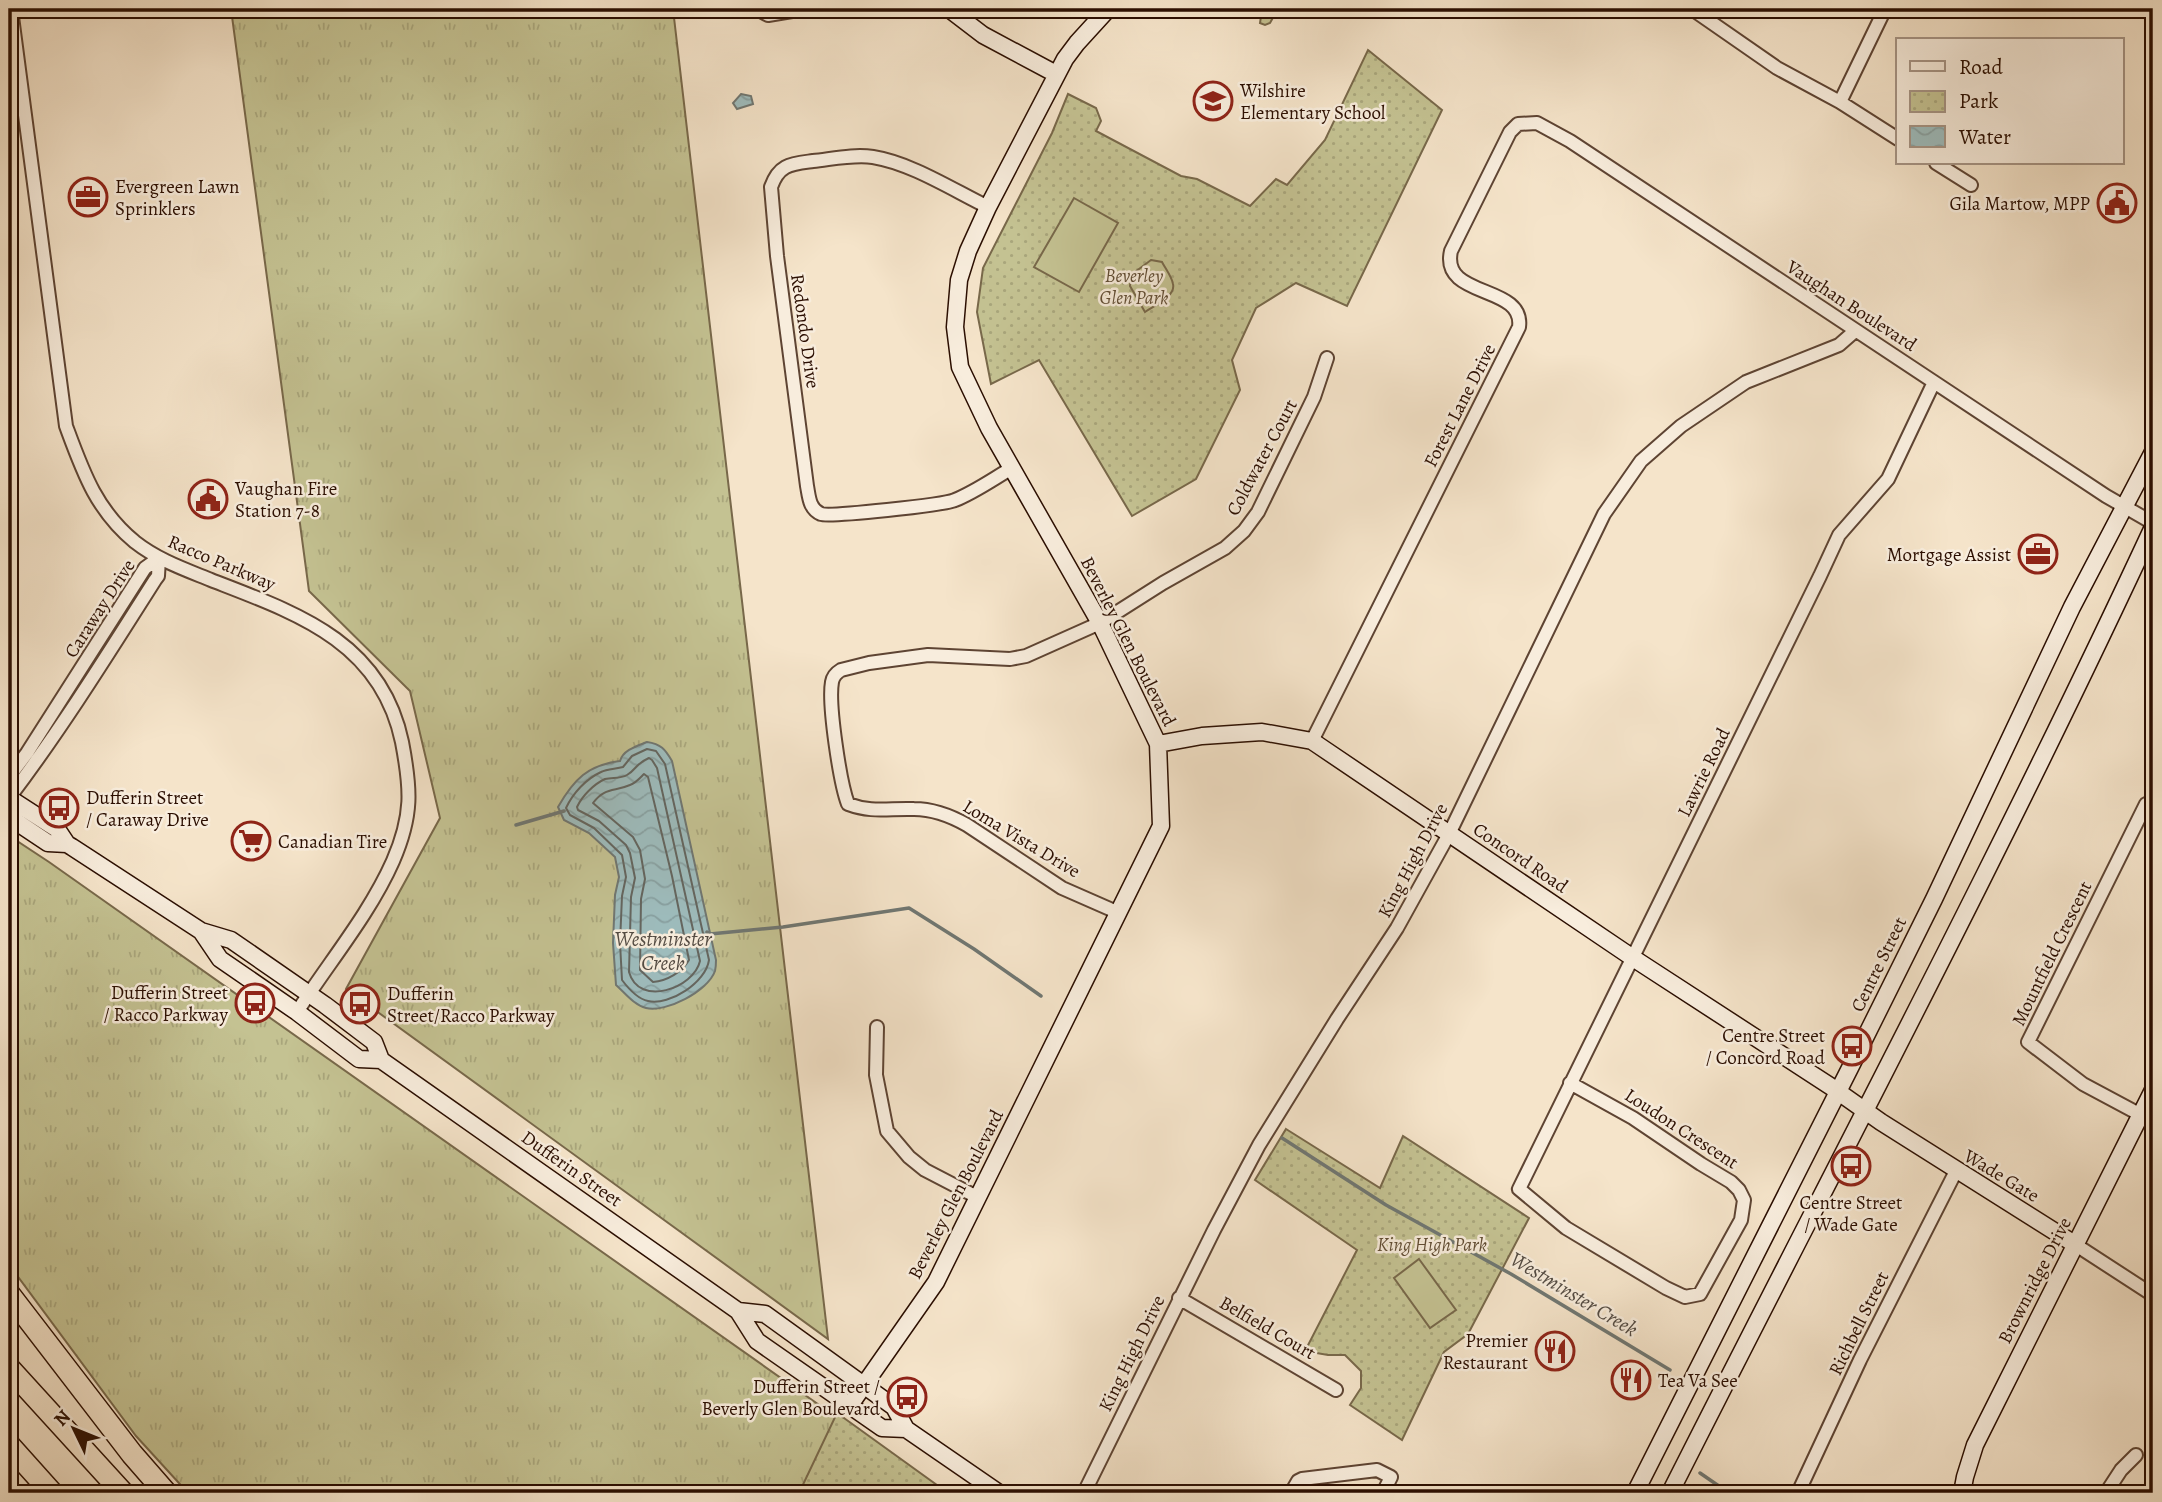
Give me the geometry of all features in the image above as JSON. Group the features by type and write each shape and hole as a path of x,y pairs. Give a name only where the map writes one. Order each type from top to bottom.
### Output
{"highway":[{"path":"9,1294 132,1454 166,1493"},
{"path":"9,1368 122,1493"},
{"path":"9,1445 52,1493"}],"main road":[{"path":"949,9 983,35 1056,74"},
{"name":"Beverley Glen Boulevard","path":"850,1405 936,1282 1161,826 1158,744 1100,623 989,428 960,367 955,327 959,280 968,251 988,207 1056,74 1071,50 1108,9"},
{"name":"Centre Street","path":"1635,1493 1934,899 2072,607 2153,452"},
{"path":"1670,1493 1866,1112 2153,525"},
{"name":"Concord Road","path":"1158,744 1202,736 1262,732 1312,741 1633,958 1838,1092"},
{"name":"Dufferin Street","path":"9,798 57,829 67,844 201,931 231,940 374,1042 381,1060"},
{"name":"Dufferin Street","path":"9,817 48,843 67,844"},
{"name":"Dufferin Street","path":"201,931 219,959 297,1012 359,1059 381,1060 738,1311 757,1341 882,1427 906,1429"},
{"name":"Brownridge Drive","path":"1962,1493 1975,1445 2153,1090"},
{"name":"Wade Gate","path":"1838,1092 1956,1171 2076,1245"},
{"name":"Dufferin Street","path":"738,1311 765,1314 894,1406 906,1429 999,1493"}],"street":[{"name":"Racco Parkway","path":"11,9 66,426 84,477 119,528 159,558 317,625 352,651 380,686 398,726 410,781 410,809 394,860 363,915 297,1012"},
{"path":"757,9 768,15 804,9"},
{"path":"1692,9 1777,68 1840,102 1896,138"},
{"path":"1840,102 1885,9"},
{"name":"Vaughan Boulevard","path":"1529,122 1537,123 1570,141 2153,525"},
{"name":"Forest Lane Drive","path":"1312,741 1519,327 1518,311 1484,290 1465,284 1451,271 1449,261 1451,251 1510,132 1518,124 1529,122"},
{"name":"Redondo Drive","path":"988,207 894,162 871,157 789,164 775,176 771,187 777,257 807,486 810,503 816,511 830,515 853,514 952,501 1012,468"},
{"path":"1938,164 1971,185"},
{"name":"King High Drive","path":"1084,1493 1179,1298 1259,1145 1397,928 1449,834 1604,514 1641,461 1681,426 1746,382 1839,345 1855,331"},
{"name":"Coldwater Court","path":"1100,623 1225,548 1244,531 1258,512 1314,397 1327,358"},
{"name":"Lawrie Road","path":"1519,1189 1820,576 1830,550 1839,535 1888,479 1934,382"},
{"name":"Caraway Drive","path":"9,776 34,743 145,568 159,558"},
{"name":"Caraway Drive","path":"9,798 41,755 158,576 159,558"},
{"name":"Loma Vista Drive","path":"1100,623 1027,656 1010,659 928,655 869,663 841,670 835,673 832,682 831,700 843,792 848,804 870,811 916,808 951,816 1062,888 1119,913"},
{"name":"Mountfield Crescent","path":"2141,1115 2083,1084 2028,1042 2146,804 2153,808"},
{"path":"877,1027 876,1075 887,1131 909,1157 925,1170 977,1198"},
{"name":"Loudon Crescent","path":"1519,1189 1566,1228 1665,1288 1685,1297 1700,1294 1704,1290 1741,1220 1744,1200 1731,1182 1633,1118 1570,1083"},
{"name":"Richbell Street","path":"1798,1493 1860,1360 1956,1171"},
{"name":"Wade Gate","path":"2076,1245 2153,1294"},
{"name":"Belfield Court","path":"1179,1298 1336,1390"},
{"path":"2106,1493 2136,1455"},
{"path":"1292,1493 1302,1479 1377,1470 1391,1477 1383,1493"}],"green space":[{"path":"231,9 673,9 828,1339 346,989 440,818 410,691 309,591"},
{"path":"1262,9 1274,9 1275,14 1270,23 1265,25 1260,23"},
{"name":"Beverley Glen Park","path":"1368,50 1442,110 1347,306 1296,283 1256,308 1232,360 1240,390 1196,479 1132,516 1039,360 991,384 977,312 983,268 1052,133 1068,94 1096,108 1101,121 1096,131 1181,176 1197,179 1250,206 1276,179 1287,185 1325,140"},
{"path":"1074,198 1118,223 1079,292 1034,267"},
{"path":"1151,260 1162,262 1171,278 1173,289 1168,297 1145,312 1130,286 1131,275"},
{"path":"9,840 17,841 49,862 944,1493 188,1493 136,1436 13,1270 16,1253 9,1242"},
{"name":"King High Park","path":"1286,1129 1380,1188 1403,1136 1529,1218 1468,1334 1444,1352 1402,1440 1350,1405 1361,1388 1361,1371 1345,1355 1305,1351 1357,1250 1255,1180"},
{"path":"1419,1259 1456,1310 1430,1328 1394,1278"},
{"path":"837,1413 948,1493 799,1493"}],"water":[{"path":"741,94 751,96 753,104 737,109 733,103"},
{"name":"Westminster Creek","path":"647,742 662,748 672,761 716,960 715,971 704,986 675,1004 654,1009 638,1004 616,985 613,943 615,895 619,877 615,857 589,833 564,820 558,807 583,775 599,766 620,761 627,751"}],"waterway":[{"name":"Westminster Creek","path":"516,825 564,811"},
{"name":"Westminster Creek","path":"707,932 710,934 783,927 909,908 1041,996"},
{"name":"Westminster Creek","path":"1282,1138 1386,1205 1511,1274 1670,1370"},
{"name":"Westminster Creek","path":"1700,1473 1729,1493"}],"place":[{"name":"Wilshire Elementary School","path":"1213,101"},
{"name":"Evergreen Lawn Sprinklers","path":"88,197"},
{"name":"Gila Martow, MPP","path":"2117,203"},
{"name":"Vaughan Fire Station 7-8","path":"208,499"},
{"name":"Mortgage Assist","path":"2038,554"},
{"name":"Dufferin Street / Caraway Drive","path":"59,808"},
{"name":"Canadian Tire","path":"251,841"},
{"name":"Dufferin Street / Racco Parkway","path":"255,1003"},
{"name":"Dufferin Street/Racco Parkway","path":"360,1004"},
{"name":"Centre Street / Concord Road","path":"1852,1046"},
{"name":"Centre Street / Wade Gate","path":"1851,1166"},
{"name":"Premier Restaurant","path":"1555,1351"},
{"name":"Tea Va See","path":"1631,1380"},
{"name":"Dufferin Street / Beverly Glen Boulevard","path":"907,1397"}]}
